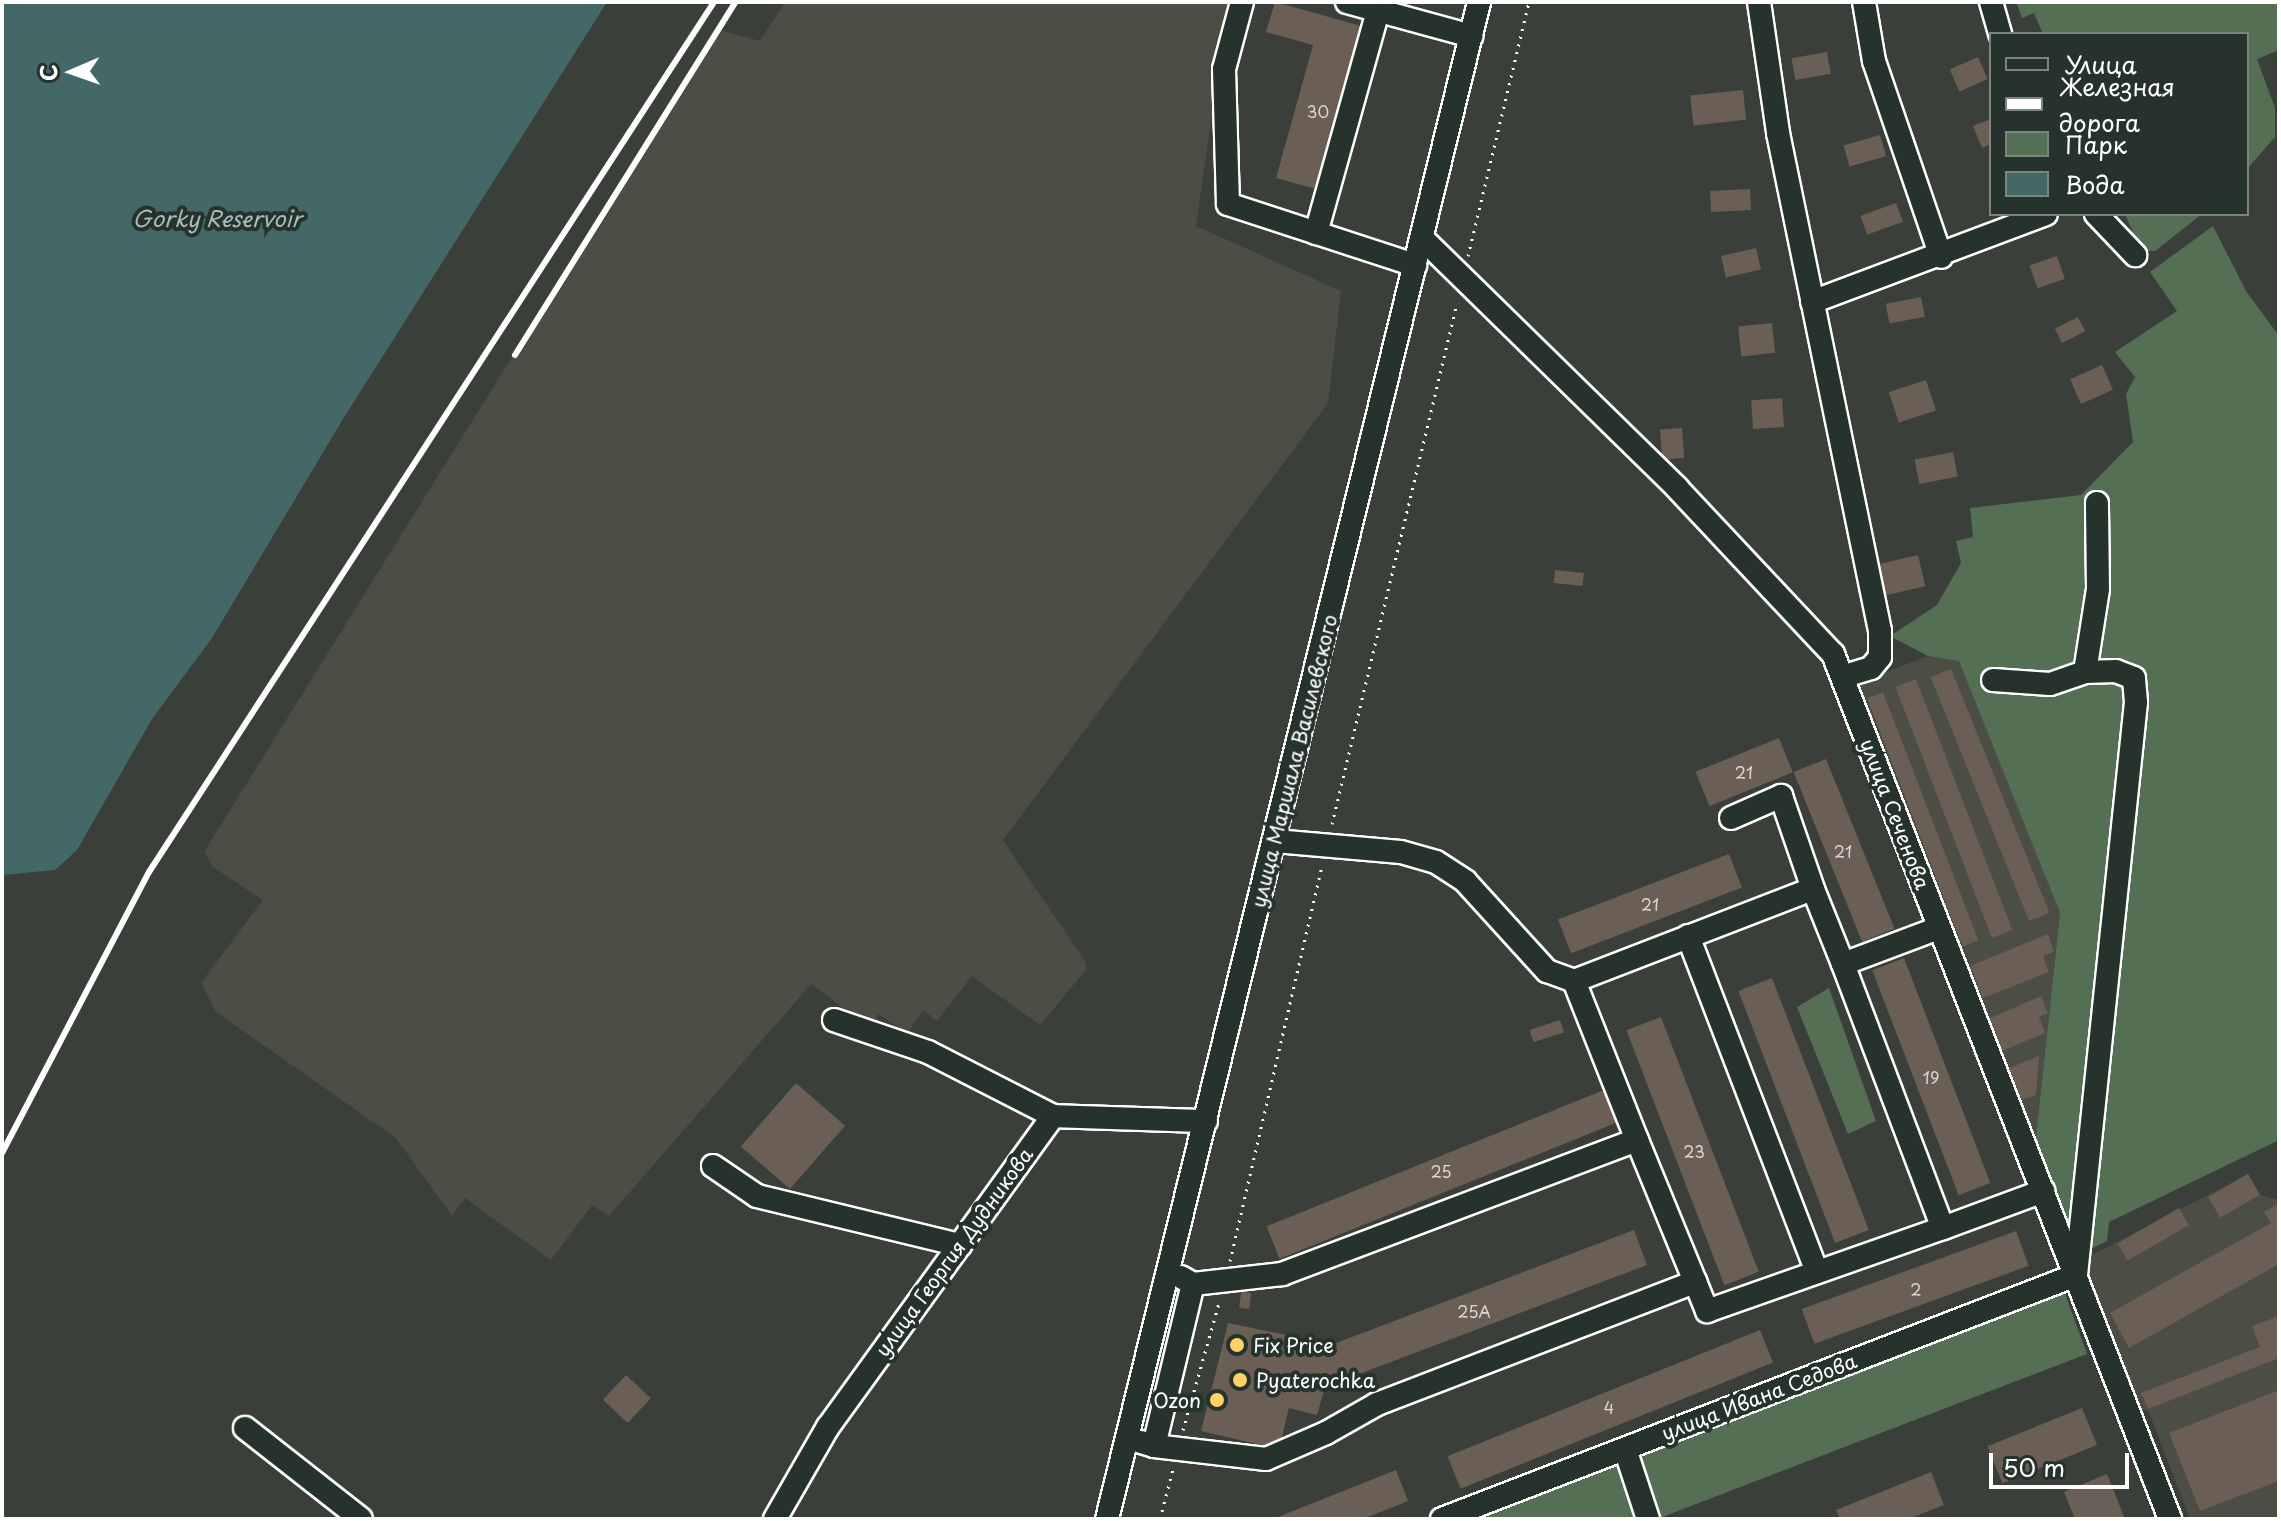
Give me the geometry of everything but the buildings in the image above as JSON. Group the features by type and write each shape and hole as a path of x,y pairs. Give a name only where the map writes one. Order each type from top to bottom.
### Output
{"street":[{"path":"1242,2 1224,69 1228,204 1415,265"},
{"path":"1347,2 1471,36"},
{"name":"улица Маршала Василевского","path":"1107,1519 1479,2"},
{"path":"1759,2 1812,302 1880,631 1880,657 1871,668 1842,677"},
{"path":"1864,2 1874,61 1941,257"},
{"path":"1991,2 1999,32"},
{"path":"1316,233 1378,11"},
{"path":"1812,302 1941,257 2041,216"},
{"path":"2098,216 2135,255"},
{"name":"улица Сеченова","path":"1422,238 1677,488 1833,654 2170,1519"},
{"path":"2085,672 2098,589 2097,503"},
{"path":"1993,680 2050,684 2085,672 2116,671 2134,678 2136,702 2076,1275"},
{"path":"1731,818 1781,796 1813,889 1943,1228"},
{"path":"1275,841 1401,852 1436,862 1465,881 1547,971 1574,981 1813,889"},
{"path":"1843,964 1939,928"},
{"path":"1688,936 1817,1272"},
{"path":"1574,981 1707,1311 2043,1191"},
{"path":"834,1020 928,1052 1053,1116 1206,1121"},
{"name":"улица Георгия Дудникова","path":"775,1519 828,1427 1053,1116"},
{"path":"1169,1271 1193,1284 1282,1274 1637,1140"},
{"path":"713,1166 757,1196 960,1245"},
{"name":"улица Ивана Седова","path":"1442,1519 2076,1275"},
{"path":"1127,1438 1154,1446 1266,1459 1326,1433 1377,1404 1695,1282"},
{"path":"1154,1446 1193,1284"},
{"path":"245,1428 361,1519"},
{"path":"1625,1449 1648,1519"}],"path":[{"path":"1160,1519 1225,1280 1529,2"}],"shaded area":[{"path":"785,2 1228,2 1196,226 1341,291 1328,403 1003,840 1086,963 1086,970 1040,1025 972,976 937,1021 923,1010 907,1034 879,1014 869,1027 811,984 609,1216 592,1205 551,1260 465,1198 452,1216 396,1138 216,1012 201,983 263,900 213,867 204,852 723,18 720,30 760,41"},
{"path":"1928,656 1959,660 2060,913 2035,1147 1855,684"},
{"path":"2248,1174 2260,1195 2279,1200 2279,1519 2190,1519 2148,1410 2139,1412 2079,1262"}],"green space":[{"path":"2016,2 2277,2 2279,50 2257,59 2275,108 2275,137 2249,167 2249,32 2042,32 2034,13 2022,18"},
{"path":"2126,216 2199,216 2155,251 2141,251"},
{"path":"2213,226 2246,291 2279,336 2279,1140 2109,1222 2107,1241 2075,1257 2035,1147 2060,913 1959,661 1928,656 1890,636 1937,605 1961,563 1956,541 1973,537 1970,508 2081,495 2133,442 2126,394 2135,377 2115,352 2177,311 2150,272"},
{"path":"1829,988 1876,1121 1848,1134 1797,1007"},
{"path":"2064,1291 2087,1354 1657,1519 1473,1519"}],"water":[{"name":"Gorky Reservoir","path":"2,2 607,2 343,419 212,638 152,719 77,850 55,870 2,875"}],"railway":[{"path":"2,1153 149,872 714,2"},
{"path":"515,355 736,2"}],"place":[{"name":"Fix Price","path":"1237,1345"},
{"name":"Pyaterochka","path":"1240,1380"},
{"name":"Ozon","path":"1217,1400"}]}
